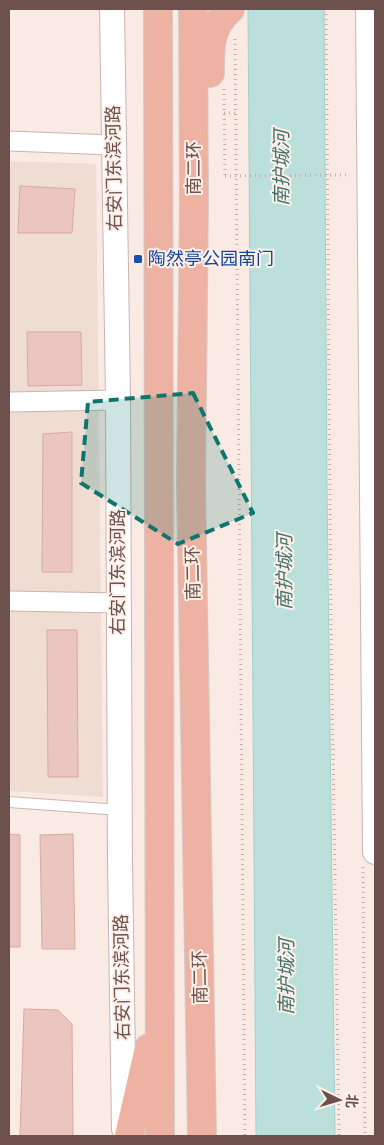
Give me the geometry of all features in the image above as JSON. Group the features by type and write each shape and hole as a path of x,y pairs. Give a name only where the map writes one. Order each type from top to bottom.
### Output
{"highway":[{"name":"南二环","path":"158,9 160,1136"},
{"name":"南二环","path":"193,9 194,202 191,484 202,1136"},
{"path":"194,202 208,152 210,44 215,27 230,9"},
{"path":"129,1136 160,998"}],"street":[{"name":"右安门东滨河路","path":"112,9 118,400 118,603 124,1136"},
{"path":"368,9 375,852"},
{"path":"9,141 113,145"},
{"path":"9,402 118,400"},
{"path":"9,601 118,603"}],"lane":[{"path":"9,802 120,810"}],"path":[{"path":"326,9 331,605 339,1136"},
{"path":"235,37 245,1136"},
{"path":"224,92 225,176 348,175"},
{"path":"224,113 236,112"}],"highlighted area":[{"path":"193,393 253,513 178,544 81,483 88,402"}],"shaded area":[{"path":"9,161 96,164 103,797 9,791"}],"water":[{"name":"南护城河","path":"248,9 324,9 327,489 335,1136 256,1136"}],"building":[{"path":"20,186 75,189 72,233 18,233"},
{"path":"27,332 81,332 82,385 28,386"},
{"path":"72,432 72,572 42,572 43,434"},
{"path":"47,630 77,630 78,777 48,777"},
{"path":"9,834 20,835 20,947 9,947"},
{"path":"73,834 75,949 42,949 40,835"},
{"path":"24,1009 58,1010 72,1024 73,1136 20,1136"}],"place":[{"name":"陶然亭公园南门","path":"138,259"}]}
